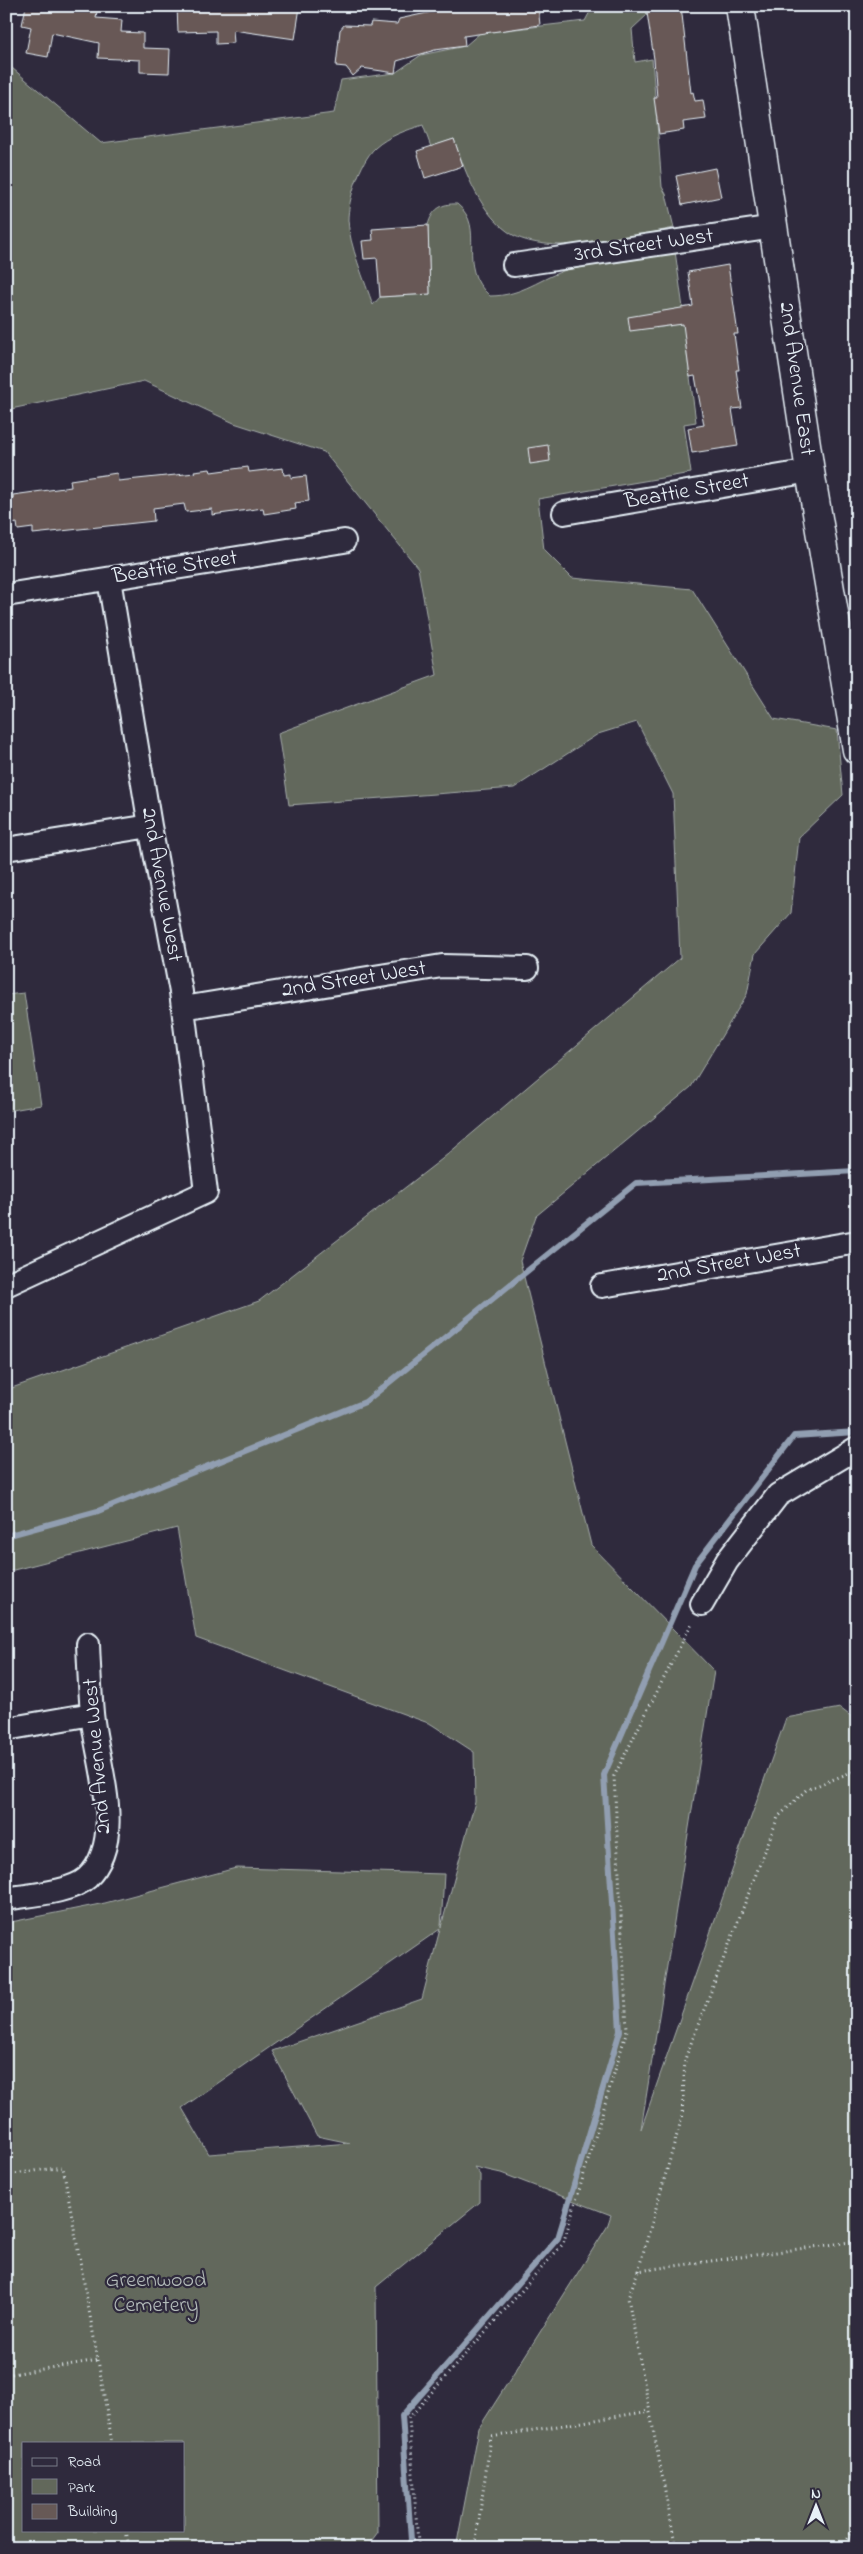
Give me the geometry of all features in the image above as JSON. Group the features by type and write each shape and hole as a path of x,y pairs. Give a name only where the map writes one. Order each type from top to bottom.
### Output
{"main road":[{"name":"2nd Avenue East","path":"740,6 810,472 857,750"}],"street":[{"name":"3rd Street West","path":"514,266 774,227"},
{"name":"Beattie Street","path":"564,513 810,472"},
{"name":"Beattie Street","path":"6,595 344,541"},
{"name":"2nd Avenue West","path":"6,1285 206,1192 183,1008 150,826 109,579"},
{"path":"6,849 150,826"},
{"name":"2nd Street West","path":"183,1008 442,966 527,968"},
{"name":"2nd Street West","path":"602,1286 857,1242"},
{"path":"702,1604 727,1561 778,1495 857,1448"},
{"name":"2nd Avenue West","path":"6,1899 64,1889 86,1879 97,1865 106,1847 107,1810 92,1714 88,1644"},
{"path":"6,1729 92,1714"}],"path":[{"path":"416,2548 418,2543 409,2418 563,2244 627,2030 614,1776 702,1604"},
{"path":"676,2548 628,2298 638,2271 682,2117 685,2059 778,1817 806,1790 857,1770"},
{"path":"6,2175 63,2167 112,2442"},
{"path":"638,2271 857,2241"},
{"path":"6,2375 98,2360"},
{"path":"470,2548 476,2539 491,2437 650,2411"},
{"path":"843,2548 857,2522"},
{"path":"126,2532 129,2548"}],"green space":[{"name":"Greenwood Cemetery","path":"593,6 646,6 647,15 632,29 635,62 652,59 662,187 666,194 674,228 616,241 586,244 553,245 522,239 502,227 483,205 469,179 454,139 431,147 423,125 404,131 375,148 364,162 350,202 348,220 351,240 373,305 380,297 430,294 428,225 432,215 438,208 451,204 457,204 466,214 472,236 474,272 480,284 490,296 522,290 577,267 629,261 675,251 683,308 653,313 656,328 685,323 686,347 696,422 684,424 691,473 538,499 544,550 572,578 692,589 774,719 837,730 843,795 799,837 791,913 755,954 747,994 691,1087 536,1216 520,1261 591,1545 714,1671 641,2129 786,1718 840,1708 857,1721 857,2517 848,2548 456,2548 479,2428 607,2227 611,2215 501,2173 474,2167 480,2175 480,2202 376,2287 378,2532 366,2548 6,2548 6,1923 105,1903 236,1868 444,1874 441,1927 475,1802 474,1752 431,1724 196,1638 177,1528 6,1572 6,1390 259,1301 442,1159 680,958 673,794 637,722 598,734 514,788 289,805 278,733 437,675 418,568 324,452 234,423 144,381 6,410 6,63 101,143 334,113 341,80 395,73 421,55 465,46 480,33 585,21","holes":["440,1929 422,1999 272,2051 317,2136 350,2143 209,2154 182,2108"]},
{"path":"24,993 41,1105 6,1111 6,995"}],"building":[{"path":"26,6 71,6 97,11 96,18 122,20 121,32 143,33 143,48 170,49 169,73 140,72 140,60 98,58 99,43 52,33 48,57 26,53 31,27 22,25"},
{"path":"177,6 300,7 295,39 233,30 234,43 216,44 216,31 178,32"},
{"path":"440,6 538,6 540,25 464,36 465,46 435,50 397,61 395,73 362,68 353,76 346,67 336,66 340,30 344,25 370,26 371,22 397,24 399,19 441,10"},
{"path":"646,6 681,6 691,93 693,92 695,101 703,100 706,119 683,122 684,130 659,134 654,98 657,98 654,59"},
{"path":"454,139 463,166 425,178 417,151"},
{"path":"715,168 721,197 682,205 676,176"},
{"path":"428,225 430,294 380,297 377,258 364,259 362,241 373,240 372,229"},
{"path":"728,265 738,334 734,334 739,370 736,370 742,408 732,409 738,446 692,453 688,428 704,425 695,376 690,377 683,324 630,331 628,317 693,306 688,272"},
{"path":"548,445 550,461 530,464 528,448"},
{"path":"248,467 249,472 283,468 284,475 291,474 291,478 306,476 309,501 295,503 296,509 264,514 263,508 212,515 212,509 186,512 184,504 153,508 154,521 33,534 33,528 18,530 17,523 6,525 6,499 13,498 13,495 71,487 70,480 117,473 118,481 195,473 194,471 210,469 211,472"}],"waterway":[{"path":"6,1536 98,1511 365,1402 636,1183 856,1171"},
{"path":"407,2548 411,2540 402,2416 558,2238 620,2031 604,1775 695,1565 794,1436 857,1432"}]}
